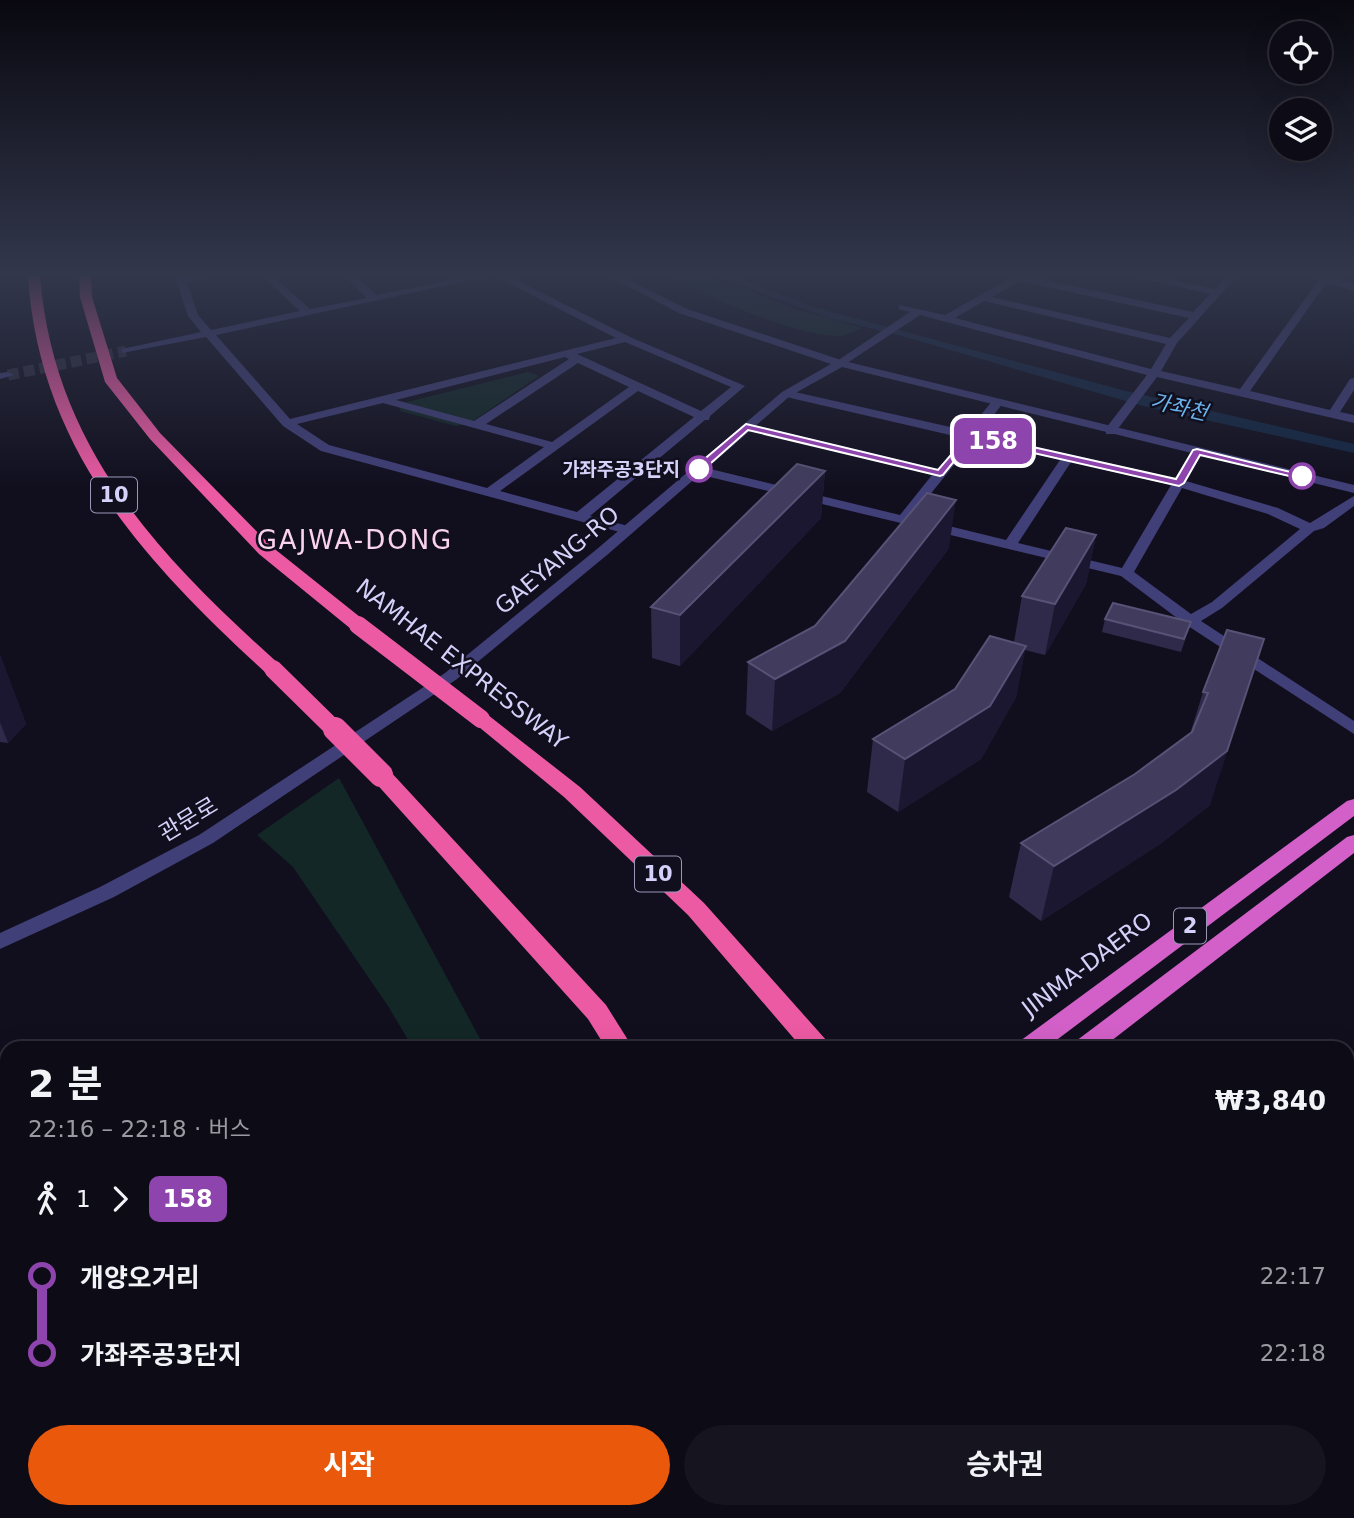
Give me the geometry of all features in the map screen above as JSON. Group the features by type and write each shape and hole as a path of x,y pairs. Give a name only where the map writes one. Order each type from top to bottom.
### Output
{"highway":[{"name":"10","path":"44,347 54,390 91,461 139,533 191,593 381,775 597,1012 616,1041"},
{"name":"NAMHAE EXPRESSWAY","path":"101,347 110,379 155,436 265,550 572,792 696,909 812,1041"},
{"name":"JINMA-DAERO","path":"1038,1041 1354,806"},
{"name":"2","path":"1094,1041 1354,842"}],"street":[{"path":"126,351 145,347"},
{"path":"221,347 287,423 325,448 627,530"},
{"path":"287,423 601,347"},
{"path":"580,517 705,417 739,386 645,347"},
{"path":"791,347 840,363 997,404 1354,489"},
{"name":"GAEYANG-RO","path":"390,718 476,658 786,394 865,347"},
{"path":"1049,347 1354,419"},
{"path":"1110,431 1154,373 1169,347"},
{"path":"1242,394 1276,347"},
{"path":"572,356 705,417"},
{"path":"474,426 572,356"},
{"path":"1333,414 1354,381"},
{"path":"490,492 636,387"},
{"path":"786,394 1179,483 1273,511 1309,528"},
{"path":"383,399 554,446"},
{"path":"904,519 997,404"},
{"path":"746,427 940,473"},
{"path":"1126,573 1197,452"},
{"path":"1010,545 1068,458"},
{"path":"698,470 1126,573 1190,621 1354,729"},
{"path":"1190,621 1217,606 1309,528 1319,525 1354,500"},
{"name":"관문로","path":"0,943 107,892 206,839 390,718"}],"green space":[{"path":"528,372 539,376 470,423 456,426 400,411 399,404"},
{"path":"339,778 481,1041 409,1041 293,867 257,835"}],"water":[{"name":"가좌천","path":"939,347 961,347 1126,391 1354,444 1354,453 1143,406"}],"building":[{"path":"797,464 825,471 680,615 651,607"},
{"path":"927,493 956,500 845,641 775,679 748,662 815,626"},
{"path":"1066,528 1096,535 1055,604 1022,596"},
{"path":"1113,603 1191,622 1184,639 1105,619"},
{"path":"1227,630 1264,639 1227,751 1176,790 1054,866 1021,843 1135,774 1192,732 1208,693 1203,692"},
{"path":"990,636 1026,646 990,706 905,759 873,739 955,689"}],"tunnel":[{"path":"8,375 126,351"}],"bus line":[{"name":"158","path":"699,469 746,427 940,473 970,436 1179,483 1197,452 1302,476"}],"place":[{"name":"가좌주공3단지","path":"699,469"}],"district":[{"name":"GAJWA-DONG","path":"355,540"}]}
